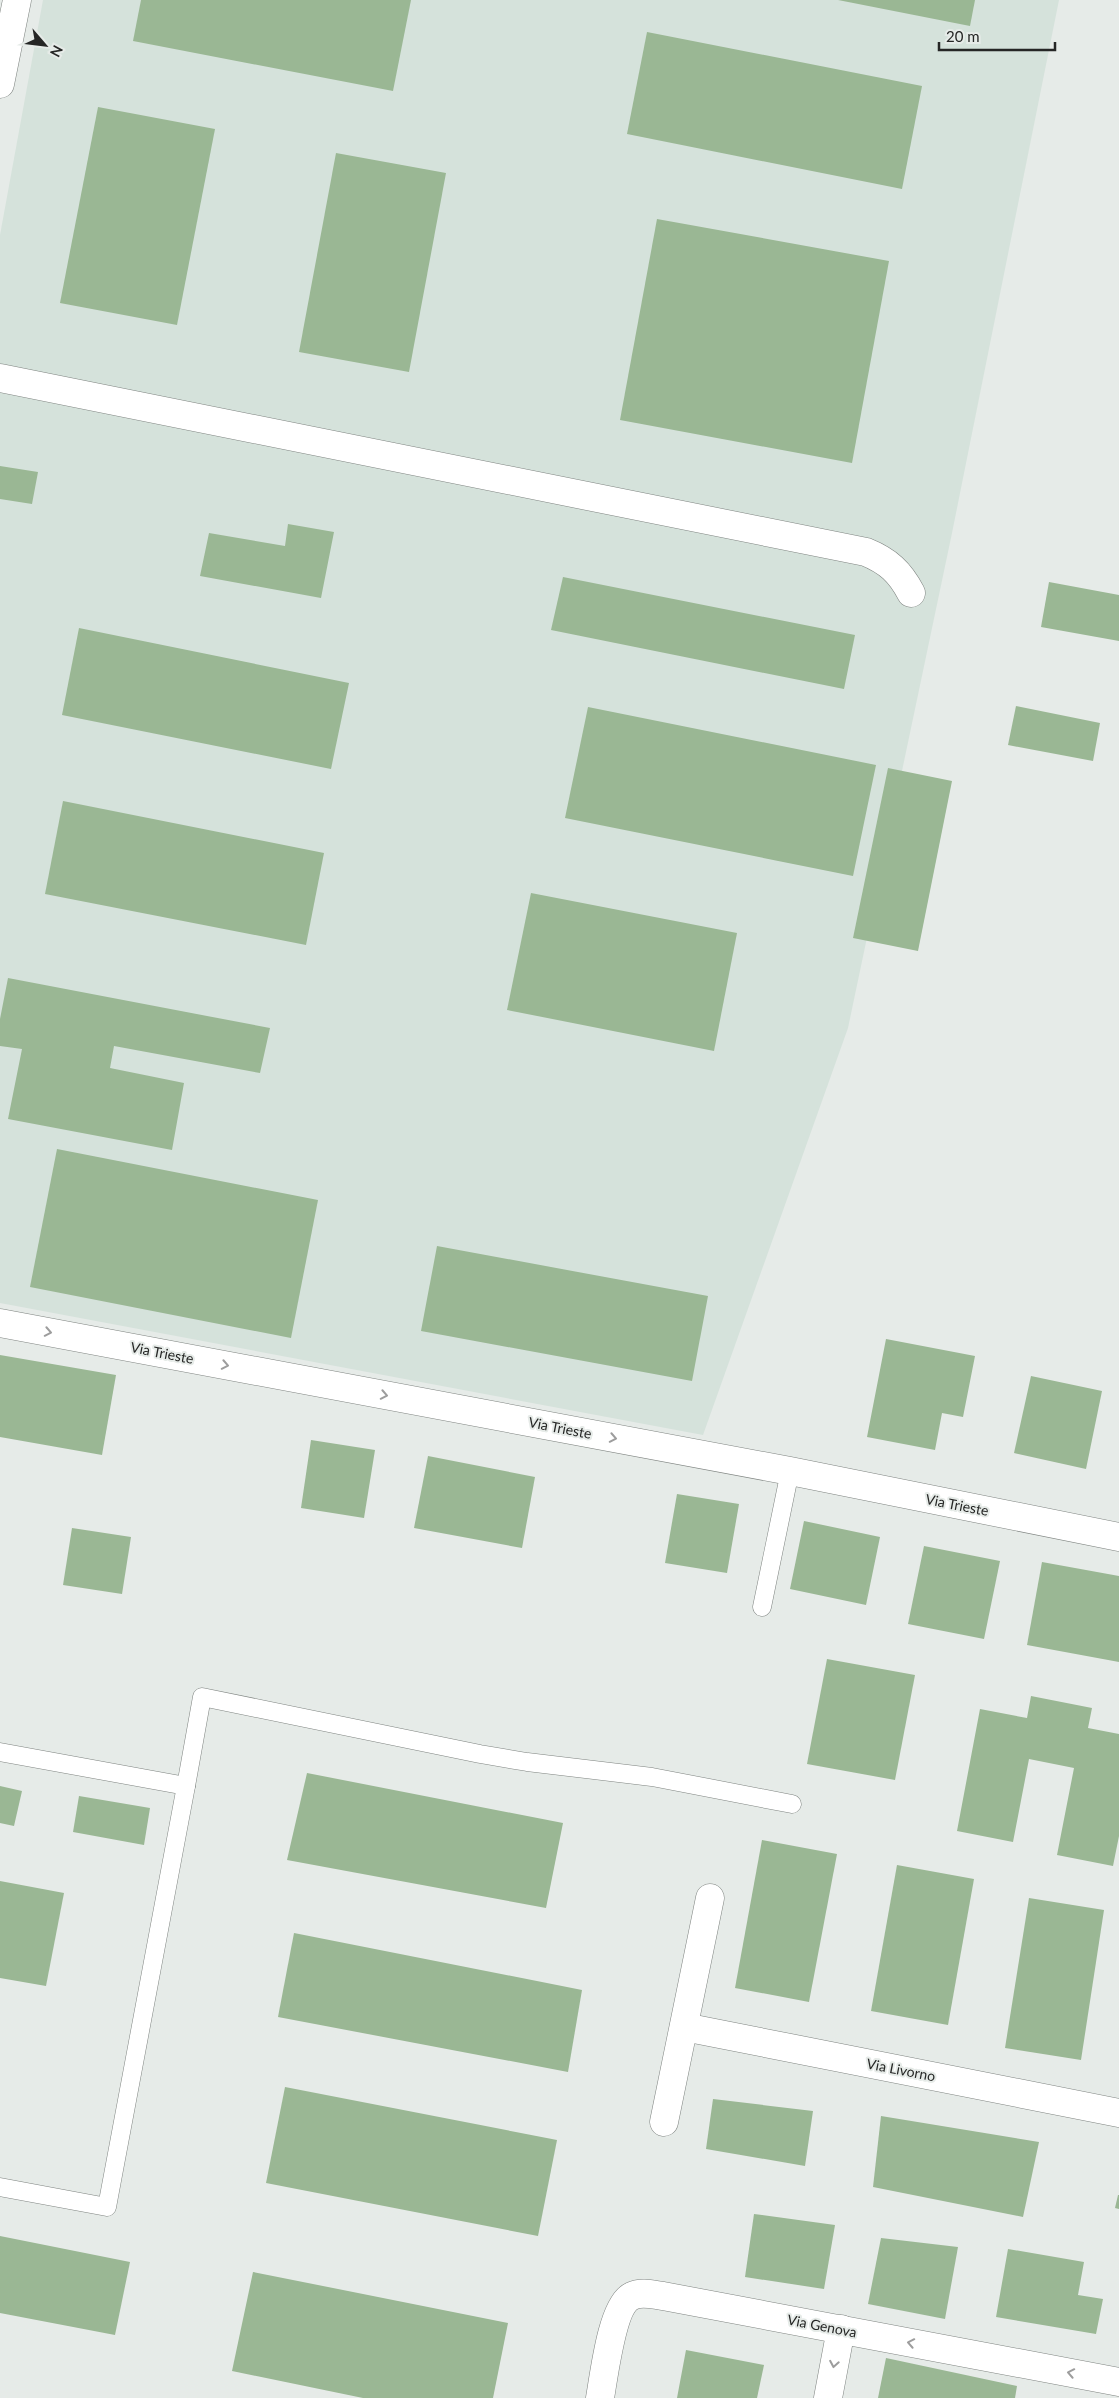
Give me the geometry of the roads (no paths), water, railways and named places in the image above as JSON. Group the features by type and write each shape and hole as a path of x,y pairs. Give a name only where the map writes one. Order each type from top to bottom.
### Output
{"street":[{"path":"0,84 17,0"},
{"path":"0,378 866,552 881,559 898,572 910,593"},
{"name":"Via Trieste","path":"0,1323 790,1472 1119,1538"},
{"path":"664,2122 710,1898"},
{"name":"Via Livorno","path":"684,2027 1119,2113"},
{"name":"Via Genova","path":"600,2398 617,2317 625,2300 638,2294 663,2296 1119,2382"},
{"path":"828,2398 841,2329"}],"lane":[{"path":"762,1608 790,1472"},
{"path":"0,2187 107,2207 202,1697 480,1754 537,1764 652,1777 792,1804"},
{"path":"0,1752 186,1786"}]}
